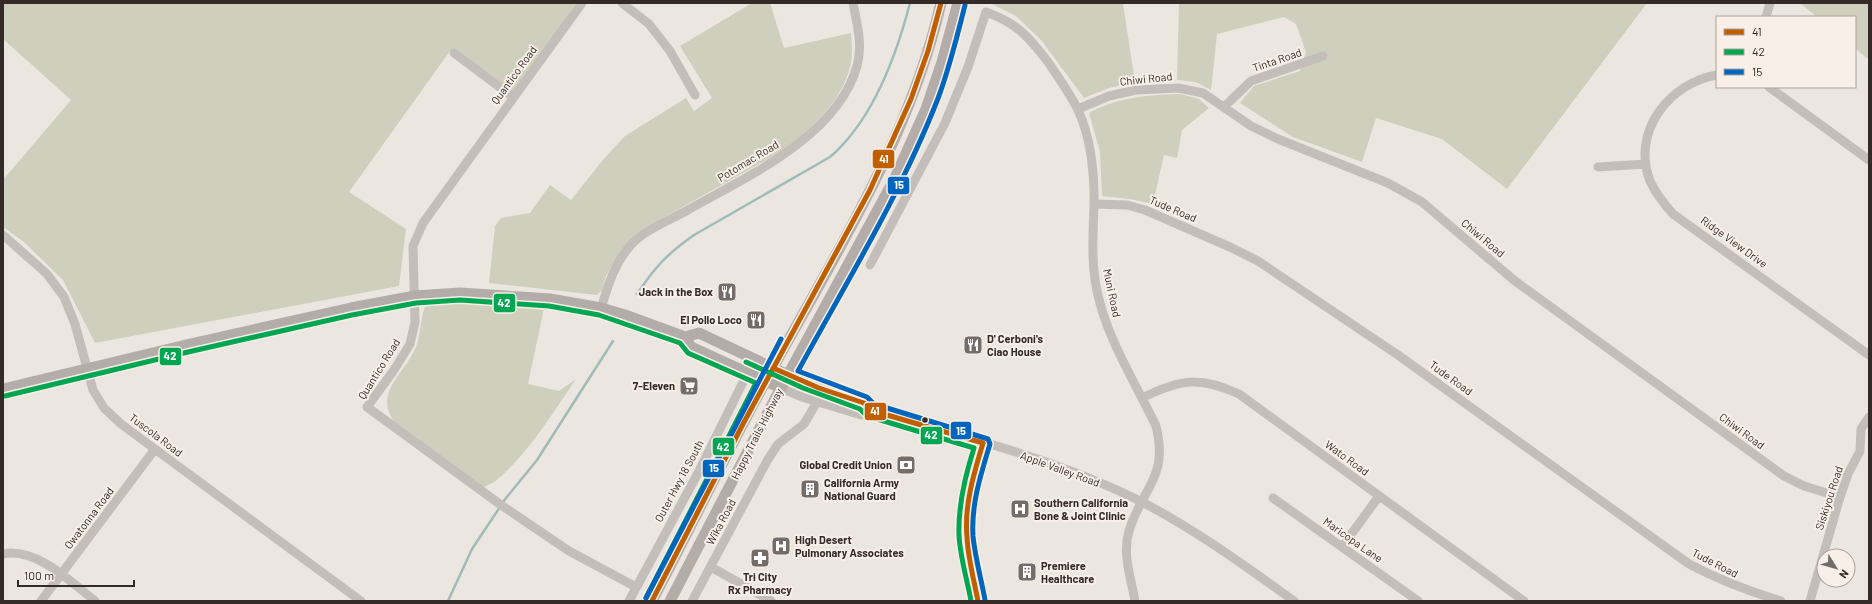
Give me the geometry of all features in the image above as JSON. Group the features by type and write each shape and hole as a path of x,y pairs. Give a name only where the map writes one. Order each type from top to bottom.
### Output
{"main road":[{"name":"Happy Trails Highway","path":"652,601 766,380 829,268 879,172 910,103 928,51 941,3"},
{"name":"Happy Trails Highway","path":"670,601 781,388 890,187 907,152 926,109 942,62 958,3"},
{"name":"Apple Valley Road","path":"3,389 186,345 351,308 415,296 460,293 550,299 601,308 625,315 685,337 691,347 781,388"},
{"name":"Apple Valley Road","path":"685,337 699,332 788,375"}],"street":[{"name":"Quantico Road","path":"582,3 423,223 413,246 416,322 410,344 394,370 367,407 501,505 569,552 636,587"},
{"path":"622,3 649,24 670,51 695,95"},
{"name":"Potomac Road","path":"601,308 613,273 631,245 649,231 751,174 798,145 817,128 834,108 850,84 857,65 860,40 853,3"},
{"path":"1766,16 1770,3"},
{"name":"Muni Road","path":"870,265 945,123 968,67 986,12 1004,18 1016,26 1029,38 1067,90 1078,109 1087,139 1092,166 1094,204 1092,245 1094,275 1100,306 1108,332 1156,426 1160,441 1160,455 1156,474 1129,531 1126,548 1136,601"},
{"path":"454,53 514,97"},
{"name":"Tinta Road","path":"1225,106 1251,82 1323,56"},
{"name":"Ridge View Drive","path":"1716,75 1706,76 1689,83 1664,103 1657,114 1648,134 1646,164 1650,181 1660,199 1673,214 1869,355"},
{"name":"Chiwi Road","path":"1078,109 1109,96 1158,88 1178,88 1203,93 1225,106 1251,126 1278,139 1388,183 1422,202 1515,281 1784,476 1804,486 1840,497"},
{"path":"1770,88 1869,160"},
{"path":"1598,168 1646,164"},
{"name":"Tude Road","path":"1094,204 1127,205 1145,210 1230,247 1258,261 1398,355 1689,564 1726,583 1781,601"},
{"name":"Tuscola Road","path":"3,235 47,274 64,297 75,324 93,390 104,408 121,424 362,601"},
{"name":"Outer Hwy 18 South","path":"629,601 724,421 748,372"},
{"name":"Apple Valley Road","path":"788,375 864,403 870,410 983,443 1084,476 1142,502 1229,554 1294,601"},
{"name":"Wato Road","path":"1142,398 1163,387 1201,381 1223,387 1239,394 1524,601"},
{"name":"Apple Valley Road","path":"781,388 802,397 861,415 870,410"},
{"name":"Wika Road","path":"692,601 767,461 778,444 804,424 817,402"},
{"name":"Siskiyou Road","path":"1810,601 1840,497 1848,474 1860,451 1861,428 1869,417"},
{"path":"978,601 967,548 966,523 969,492 983,443"},
{"path":"1860,451 1869,447"},
{"name":"Owatonna Road","path":"42,601 155,449"},
{"path":"1342,547 1379,496"},
{"name":"Maricopa Lane","path":"1273,498 1418,601"},
{"path":"3,554 21,553 36,558 62,574 95,601"},
{"path":"710,567 772,601"}],"green space":[{"path":"3,3 576,3 513,97 450,51 349,192 406,229 399,286 95,343 63,280 24,242 3,227 3,180 71,100 3,39"},
{"path":"752,3 770,3 784,48 851,33 852,59 846,79 833,103 815,123 784,150 645,228 615,260 606,276 602,290 597,295 489,283 495,226 501,218 530,213 550,185 571,200 602,161 625,136 686,98 694,111 712,98 680,46"},
{"path":"990,3 1143,3 1123,4 1135,82 1109,88 1084,98 1042,41 1016,16"},
{"path":"1179,3 1647,3 1507,189 1442,139 1376,118 1362,162 1293,137 1240,103 1254,86 1300,71 1306,52 1296,24 1284,17 1217,34 1211,90 1196,82 1177,80"},
{"path":"1800,3 1869,3 1869,60 1856,49 1856,16 1816,16"},
{"path":"1180,94 1199,99 1209,108 1182,130 1177,158 1164,155 1153,204 1130,199 1102,196 1100,152 1089,113 1111,103 1122,100 1145,96"},
{"path":"465,301 503,302 544,308 528,384 559,391 576,379 540,432 520,457 496,480 482,488 394,421 389,411 387,401 393,383 416,347 425,307 436,303"}],"waterway":[{"path":"637,294 662,262 694,235 830,157 845,142 859,125 881,86 898,45 910,3"},
{"path":"502,503 537,460 613,341"},
{"path":"448,601 472,549 500,507"}],"transit line":[{"name":"41","path":"652,601 743,424 870,190 911,99 928,51 941,3"},
{"name":"15","path":"965,5 945,77 937,101 922,136 872,238 798,371 867,397 874,404 988,439 990,444 977,489 973,524 975,552 985,600"},
{"name":"42","path":"5,396 188,352 352,315 416,303 460,300 549,306 599,315 680,343 688,353 756,383 646,598"},
{"name":"15","path":"646,598 781,339"},
{"name":"42","path":"746,362 803,388 860,409 867,416 974,448 963,491 959,524 961,552 971,601"},
{"name":"41","path":"773,368 819,388 864,403 870,410 983,443"},
{"name":"41","path":"978,601 971,569 966,525 970,489 983,443"}],"place":[{"name":"Jack in the Box","path":"727,292"},
{"name":"El Pollo Loco","path":"756,320"},
{"name":"D' Cerboni's Ciao House","path":"973,345"},
{"name":"7-Eleven","path":"689,386"},
{"name":"Global Credit Union","path":"906,465"},
{"name":"California Army National Guard","path":"810,489"},
{"name":"Southern California Bone & Joint Clinic","path":"1020,509"},
{"name":"High Desert Pulmonary Associates","path":"781,546"},
{"name":"Tri City Rx Pharmacy","path":"760,558"},
{"name":"Premiere Healthcare","path":"1027,572"}]}
